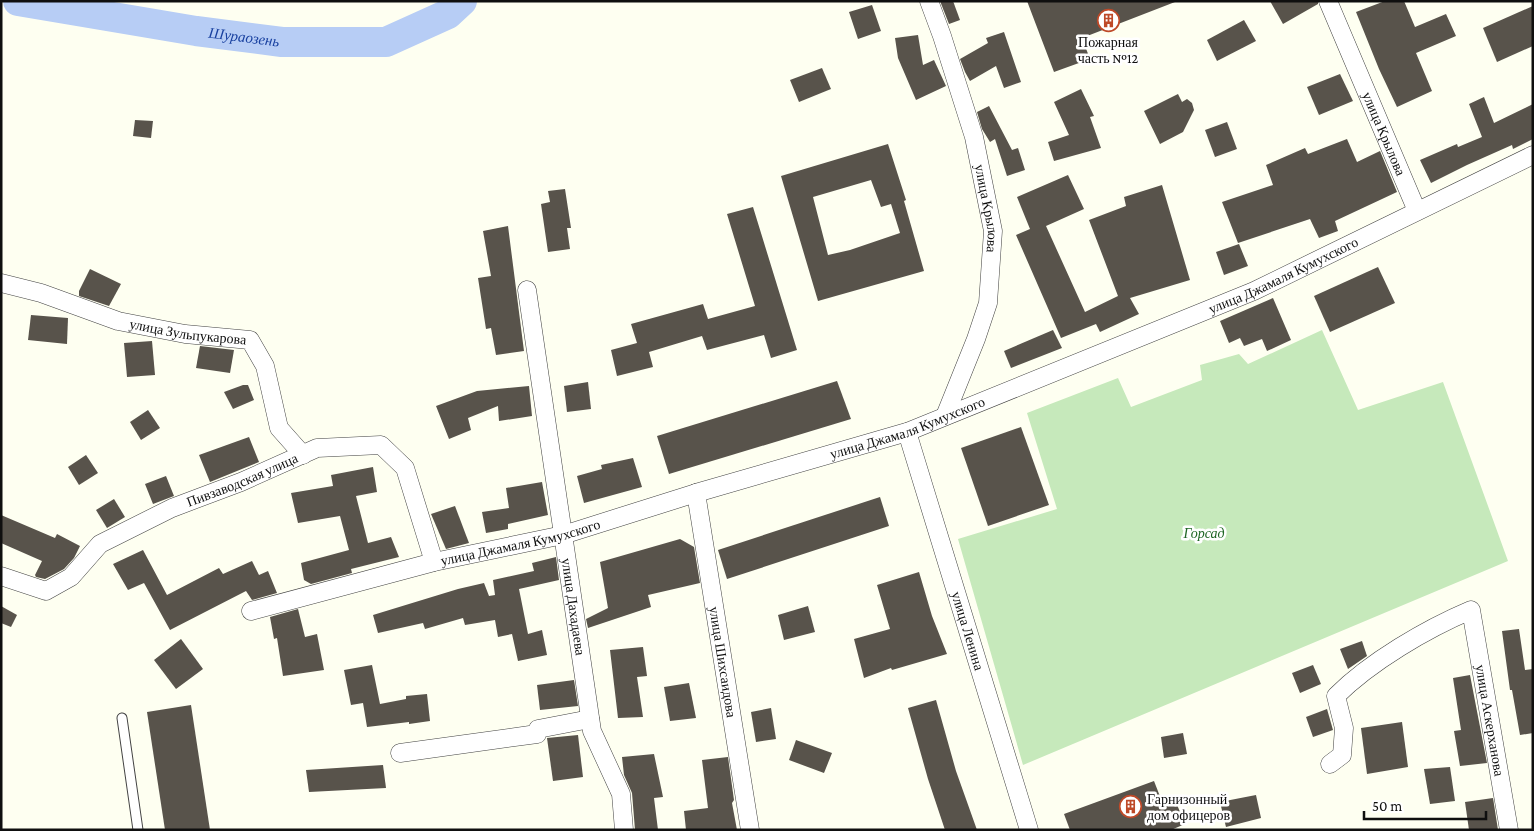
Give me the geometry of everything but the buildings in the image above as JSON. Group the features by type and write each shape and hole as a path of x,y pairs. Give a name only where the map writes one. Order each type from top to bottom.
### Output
{"street":[{"name":"улица Крылова","path":"928,1 942,36 974,138 993,231 988,303 976,339 945,416"},
{"name":"улица Крылова","path":"1328,1 1417,211"},
{"name":"улица Джамаля Кумухского","path":"251,611 434,562 563,535 696,493 907,432 1254,291 1533,155"},
{"name":"улица Зульпукарова","path":"1,283 41,293 118,321 185,334 250,340 265,366 279,428 303,455"},
{"name":"улица Дахадаева","path":"527,290 592,731 621,794 624,830"},
{"name":"улица Ленина","path":"907,432 1029,830"},
{"name":"Пивзаводская улица","path":"1,576 46,591 71,577 100,544 172,508 241,482 317,448 381,445 405,468 434,562"},
{"name":"улица Шихсаидова","path":"696,493 750,830"},
{"name":"улица Аскерханова","path":"1330,764 1342,755 1343,746 1344,728 1336,696 1353,680 1398,650 1439,624 1471,610 1509,830"},
{"path":"400,754 537,734 538,729 590,719"}],"lane":[{"path":"122,718 138,830"}],"green space":[{"name":"Горсад","path":"1322,330 1358,410 1443,382 1508,561 1023,765 958,539 1057,509 1027,413 1118,378 1131,407 1202,380 1200,365 1239,354 1248,364"}],"waterway":[{"name":"Шураозень","path":"18,1 196,31 282,42 386,42 448,14 462,1"}],"place":[{"name":"Пожарная часть №12","path":"1108,20"},
{"name":"Гарнизонный дом офицеров","path":"1131,807"}]}
